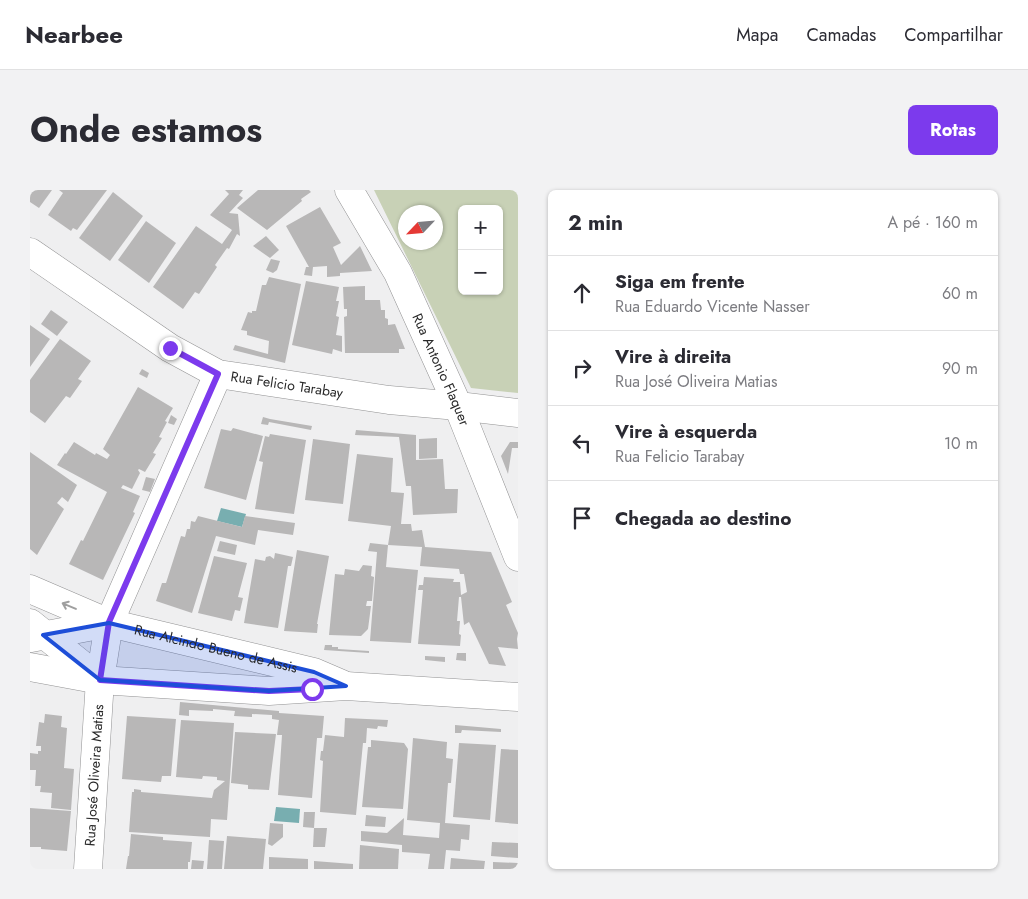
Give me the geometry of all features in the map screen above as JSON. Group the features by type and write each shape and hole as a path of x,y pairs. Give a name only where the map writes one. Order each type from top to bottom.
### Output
{"street":[{"name":"Rua Antonio Flaquer","path":"349,190 398,273 458,406 518,558"},
{"name":"Rua Felicio Tarabay","path":"30,252 170,348 218,374 389,400 518,413"},
{"name":"Rua José Oliveira Matias","path":"88,869 100,680 109,622 218,374"},
{"name":"Rua Alcindo Bueno de Assis","path":"30,589 109,622 314,672 346,686"},
{"path":"34,632 109,622"},
{"path":"34,632 100,680"},
{"path":"30,667 100,680 269,691 346,686 518,697"}],"highlighted area":[{"path":"109,623 314,672 346,686 269,691 100,680 43,635"}],"green space":[{"path":"374,190 518,190 518,393 471,388 403,250 443,250 443,205 398,205 398,239"}],"water":[{"path":"221,508 246,514 242,527 217,521"},
{"path":"276,807 300,809 299,823 274,821"}],"building":[{"path":"30,190 52,190 39,208 30,202"},
{"path":"59,190 107,190 77,230 73,228 71,231 48,215 63,193"},
{"path":"225,190 243,190 239,195 243,198 229,213 238,214 240,236 237,234 229,249 227,248 215,265 217,267 199,294 195,292 183,309 153,287 196,226 222,244 232,230 210,215 229,194"},
{"path":"258,190 309,190 311,192 267,230 237,208"},
{"path":"113,192 143,216 110,261 79,238"},
{"path":"320,207 341,243 333,247 341,265 360,246 372,271 340,273 340,276 327,277 327,266 313,267 312,276 304,275 306,267 309,267 286,226"},
{"path":"146,221 176,243 149,283 118,260"},
{"path":"266,236 279,250 270,258 253,246"},
{"path":"271,259 280,261 277,270 273,273 266,270"},
{"path":"269,277 301,284 285,363 233,350 235,345 268,354 269,341 247,335 247,331 241,330 248,312 256,311 262,285 266,285"},
{"path":"306,281 339,287 336,301 339,301 336,316 339,317 336,335 342,336 342,352 333,349 332,354 292,345"},
{"path":"365,286 365,300 380,300 381,310 385,310 385,318 388,319 388,325 395,324 405,349 399,349 399,353 345,353 344,317 347,316 347,309 344,309 343,287"},
{"path":"51,310 68,322 57,336 41,324"},
{"path":"30,325 50,339 30,367"},
{"path":"60,339 91,361 78,379 82,381 70,398 66,396 45,423 30,412 30,380"},
{"path":"142,369 149,373 147,378 139,374"},
{"path":"138,387 173,408 165,421 167,422 159,437 162,438 153,453 156,454 145,472 138,470 140,473 132,489 123,485 121,488 140,496 133,512 135,513 103,580 69,564 81,540 83,541 107,492 57,465 74,442 95,455 96,453 107,459 110,455 103,449"},
{"path":"171,415 177,419 174,425 168,423"},
{"path":"263,417 312,426 311,430 269,422 268,425 261,424"},
{"path":"233,428 263,436 246,500 204,488 221,429 231,431"},
{"path":"356,430 416,435 416,460 443,459 445,489 458,489 457,513 413,515 411,486 406,486 399,437 355,435"},
{"path":"270,434 306,440 294,514 255,509 263,462 259,461 265,436 269,437"},
{"path":"437,438 437,458 419,459 419,439"},
{"path":"313,439 350,444 343,504 305,500"},
{"path":"510,442 518,442 518,448 512,448 508,474 501,456"},
{"path":"30,452 77,485 68,502 62,497 57,503 64,509 37,555 30,549"},
{"path":"357,454 393,458 391,492 404,493 401,524 411,524 412,531 422,530 425,547 491,552 512,602 506,605 518,633 518,649 498,647 506,666 489,664 469,622 464,625 461,597 459,597 457,621 460,621 460,646 418,644 423,590 418,590 419,585 423,585 424,577 454,579 453,582 460,582 461,595 467,592 464,574 460,574 459,569 420,566 422,547 388,545 391,526 348,521"},
{"path":"146,477 155,479 150,492 142,490"},
{"path":"198,516 242,527 245,516 295,523 293,535 258,530 255,545 216,536 192,613 156,601 162,583 166,583 181,536 185,537 187,529 190,529 191,521 195,522"},
{"path":"220,541 237,545 235,555 217,551"},
{"path":"370,543 388,545 386,567 418,570 411,643 370,641 377,552 368,551"},
{"path":"297,550 329,556 317,633 284,631"},
{"path":"275,553 293,557 291,566 288,566 278,628 244,623 255,559 265,561 266,557 270,556 274,559"},
{"path":"214,556 247,563 238,597 243,598 240,611 235,610 232,621 198,613"},
{"path":"363,565 372,566 371,576 374,577 372,601 367,601 366,606 371,606 368,629 361,636 329,635 335,574 344,575 345,569 359,571"},
{"path":"325,645 332,645 332,647 338,647 338,649 369,651 369,653 324,650"},
{"path":"457,653 466,653 466,661 456,660"},
{"path":"425,656 445,657 445,662 425,660"},
{"path":"180,702 324,716 322,738 317,738 312,798 278,795 282,735 277,735 279,720 272,719 272,715 252,714 252,717 234,716 235,711 213,709 213,711 189,710 189,716 179,715"},
{"path":"45,714 62,716 61,727 67,728 64,768 74,769 71,810 51,808 52,793 40,792 41,786 35,786 36,770 30,770 30,753 38,754 38,751 41,751 41,746 36,746 39,722 44,723"},
{"path":"127,716 176,719 171,776 162,776 161,782 122,779"},
{"path":"345,718 388,720 387,727 367,728 366,743 363,743 356,815 320,812 323,761 320,760 325,735 344,737"},
{"path":"181,720 234,723 227,820 211,819 210,837 129,832 132,792 134,792 134,789 141,790 141,792 212,798 214,790 225,781 217,780 217,777 203,776 202,779 176,777"},
{"path":"455,725 501,729 501,732 462,730 461,733 455,733"},
{"path":"235,732 276,734 269,790 248,789 248,785 231,783"},
{"path":"413,738 447,742 446,758 453,759 451,783 448,783 445,823 470,825 469,840 461,839 460,851 446,850 444,869 428,869 430,854 402,852 402,845 361,841 361,831 387,833 404,818 403,835 439,838 440,823 407,820"},
{"path":"371,740 404,743 408,749 403,809 362,807 368,747 371,747"},
{"path":"459,743 496,745 490,820 453,817"},
{"path":"501,749 518,750 518,824 495,822"},
{"path":"30,808 71,811 67,851 30,847"},
{"path":"304,812 315,812 314,828 303,827"},
{"path":"366,815 386,817 385,827 365,826"},
{"path":"270,823 283,824 283,837 272,846 268,844"},
{"path":"314,828 327,828 325,847 313,847"},
{"path":"131,834 163,837 163,840 192,842 188,869 126,869"},
{"path":"227,836 266,839 263,869 224,869"},
{"path":"209,840 224,841 222,869 207,869"},
{"path":"492,842 518,843 518,858 491,856"},
{"path":"360,845 399,849 398,869 359,869"},
{"path":"269,857 308,859 308,869 269,869"},
{"path":"451,858 485,861 484,869 450,869"},
{"path":"192,860 204,861 203,869 191,869"},
{"path":"314,861 353,864 353,869 314,869"},
{"path":"493,862 518,863 518,869 493,869"}],"route":[{"path":"170,348 218,374 109,622 100,680 269,691 312,689"}]}
